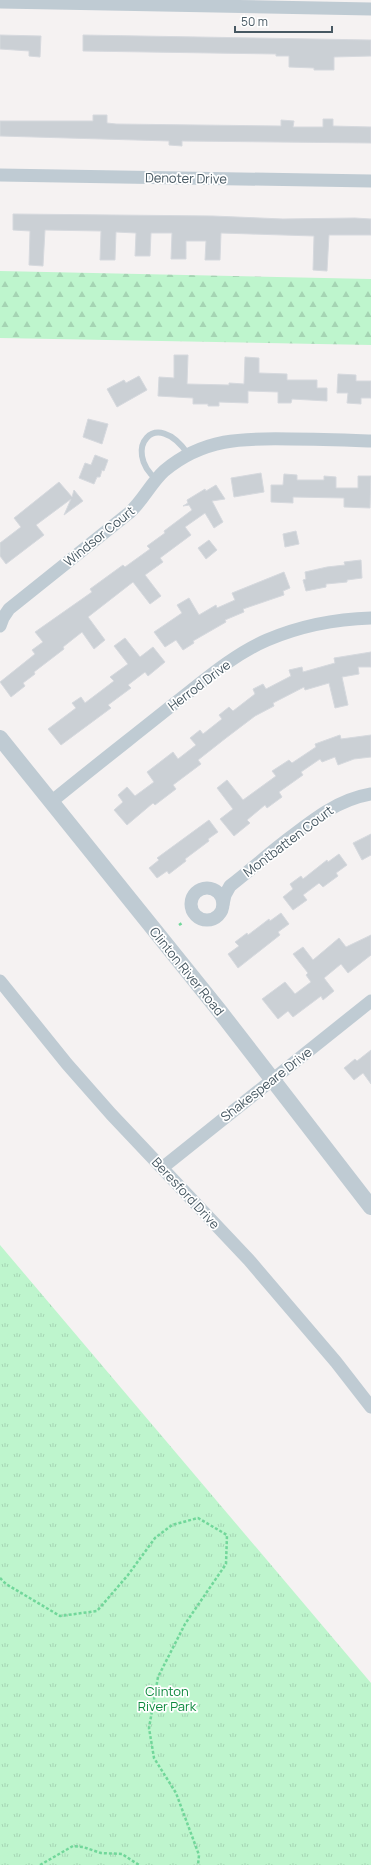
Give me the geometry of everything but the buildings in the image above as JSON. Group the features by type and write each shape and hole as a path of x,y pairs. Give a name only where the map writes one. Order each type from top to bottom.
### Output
{"street":[{"path":"0,2 208,3 371,9"},
{"name":"Denoter Drive","path":"0,175 371,181"},
{"name":"Windsor Court","path":"0,627 4,610 129,513 137,506 156,479 188,454 220,443 248,438 371,441"},
{"name":"Herrod Drive","path":"51,802 190,692 241,654 267,640 303,628 324,623 371,618"},
{"name":"Clinton River Road","path":"0,738 218,1009 371,1207"},
{"name":"Montbatten Court","path":"230,886 200,890 193,898 192,908 197,916 206,920 216,917 222,909 225,895 230,886 312,820 335,806 356,796 371,794"},
{"path":"210,889 219,894 223,904"},
{"name":"Beresford Drive","path":"0,981 67,1064 249,1260 336,1362 371,1407"},
{"name":"Shakespeare Drive","path":"162,1168 371,1001"}],"lane":[{"path":"156,479 149,474 142,452 142,443 148,435 159,432 169,436 179,442 188,454"}],"path":[{"path":"0,1578 6,1584 60,1616 97,1611 128,1575 155,1538 172,1524 198,1518 227,1535 226,1564 185,1624 158,1677 149,1728 154,1758 176,1792 199,1856 198,1865"},
{"path":"40,1865 73,1846 83,1847 101,1853 122,1854 139,1865"}],"green space":[{"path":"0,271 371,279 371,345 0,338"},
{"name":"Clinton River Park","path":"0,1245 371,1683 371,1865 0,1865"}]}
